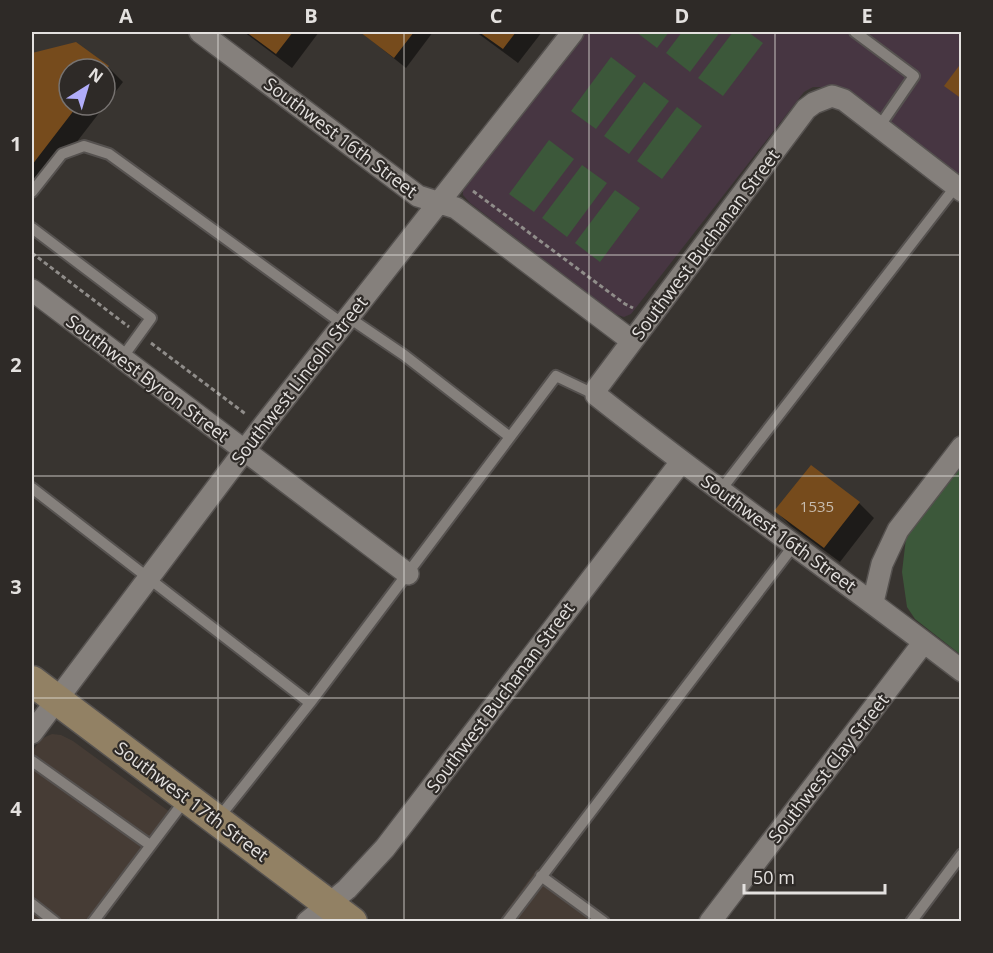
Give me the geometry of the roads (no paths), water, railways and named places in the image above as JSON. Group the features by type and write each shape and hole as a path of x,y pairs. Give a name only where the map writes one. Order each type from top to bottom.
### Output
{"main road":[{"name":"Southwest 17th Street","path":"32,681 217,820 318,912 352,921"}],"street":[{"name":"Southwest 16th Street","path":"200,32 418,196 456,208 632,340"},
{"name":"Southwest Lincoln Street","path":"32,733 244,450 573,32"},
{"name":"Southwest Buchanan Street","path":"596,395 597,388 632,340 806,110 822,99 832,96 844,100 879,127"},
{"path":"879,127 959,188"},
{"name":"Southwest Byron Street","path":"32,290 408,574"},
{"name":"Southwest 16th Street","path":"596,395 681,462 873,602 962,671"},
{"path":"873,602 882,564 898,530 962,447"},
{"name":"Southwest Buchanan Street","path":"318,912 347,890 385,848 681,462"},
{"name":"Southwest Clay Street","path":"710,921 924,642"}],"lane":[{"path":"855,32 914,76 879,127"},
{"path":"32,192 62,154 84,147 109,154 346,321 404,355 510,437"},
{"path":"720,491 959,188"},
{"path":"32,228 151,318 122,358"},
{"path":"217,820 310,703 556,376 596,395"},
{"path":"32,488 310,703"},
{"path":"507,921 794,545"},
{"path":"32,761 150,845"},
{"path":"93,921 186,797"},
{"path":"911,921 962,854"},
{"path":"541,876 604,921"},
{"path":"32,904 55,921"}]}
